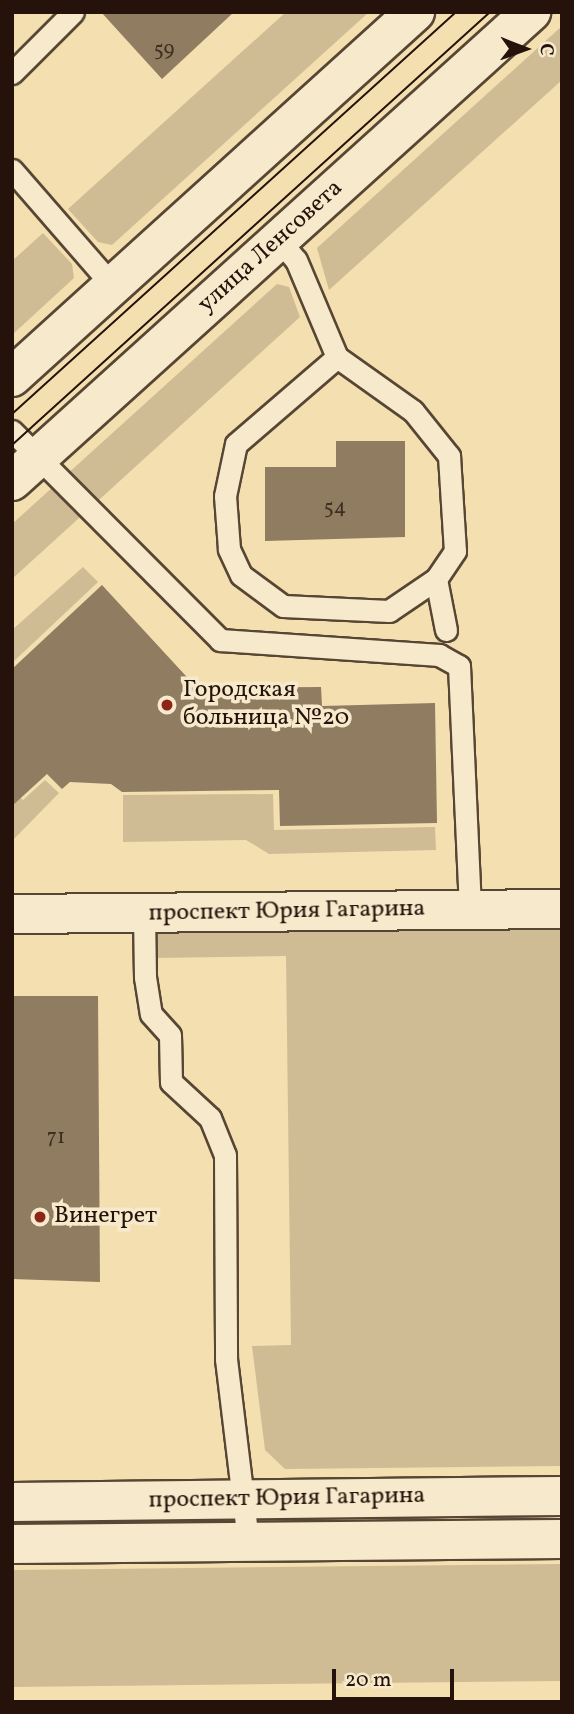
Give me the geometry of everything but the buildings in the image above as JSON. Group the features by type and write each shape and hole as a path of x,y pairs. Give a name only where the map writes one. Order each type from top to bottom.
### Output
{"street":[{"path":"12,377 415,12"},
{"name":"улица Ленсовета","path":"26,469 531,12"},
{"name":"проспект Юрия Гагарина","path":"12,914 562,909"},
{"name":"проспект Юрия Гагарина","path":"12,1502 562,1496"},
{"name":"проспект Юрия Гагарина","path":"12,1544 562,1539"}],"lane":[{"path":"12,73 73,12"},
{"path":"12,170 113,286"},
{"path":"279,240 296,260 337,357 413,411 449,456 455,551 436,579 389,611 313,612 268,599 234,563 225,496 236,444 337,357"},
{"path":"12,431 26,469 220,640 439,655 459,666 470,910"},
{"path":"436,579 446,630"},
{"path":"145,913 145,977 151,1014 170,1035 172,1083 210,1118 225,1155 226,1359 247,1499 248,1542"}],"shaded area":[{"path":"286,12 369,12 112,245 98,242 68,209"},
{"path":"562,26 562,80 329,290 317,248"},
{"path":"43,233 72,264 74,278 12,335 12,261"},
{"path":"277,284 289,287 300,317 12,579 12,524"},
{"path":"83,567 98,582 12,663 12,630"},
{"path":"45,780 59,793 12,841 12,791 23,800"},
{"path":"273,794 274,830 435,827 436,850 269,854 246,840 123,842 123,795"},
{"path":"562,924 562,1466 285,1469 265,1450 252,1346 291,1345 286,956 155,958 155,926"},
{"path":"562,1564 562,1681 12,1687 12,1570"}],"tram line":[{"path":"12,414 456,12"},
{"path":"12,445 490,12"}],"place":[{"name":"Городская больница №20","path":"167,705"},
{"name":"Винегрет","path":"40,1217"}]}
